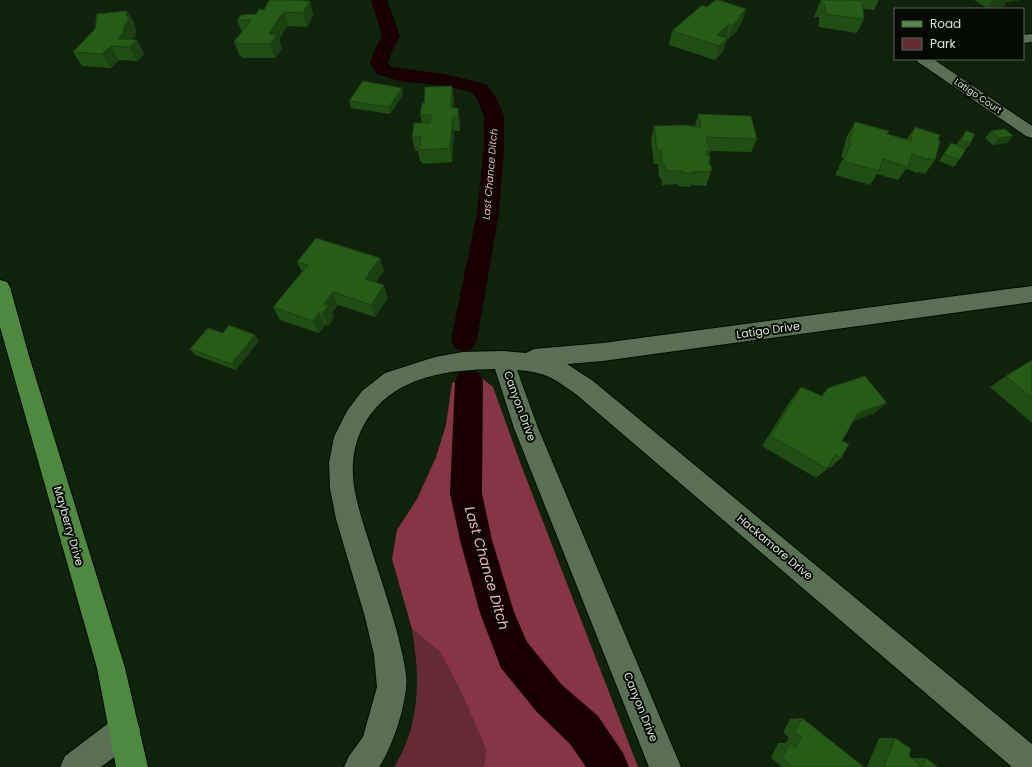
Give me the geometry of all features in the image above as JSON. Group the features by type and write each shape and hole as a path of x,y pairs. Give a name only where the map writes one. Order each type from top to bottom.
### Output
{"main road":[{"name":"Mayberry Drive","path":"0,287 18,356 111,668 132,767"}],"street":[{"name":"Latigo Court","path":"924,60 1032,133"},
{"name":"Latigo Drive","path":"503,360 603,352 1032,294"},
{"name":"Hackamore Drive","path":"503,360 534,362 559,370 585,388 1032,764"},
{"name":"Canyon Drive","path":"360,767 374,746 384,720 392,687 388,655 379,617 349,519 342,488 341,463 346,437 354,418 370,398 393,380 435,366 463,361 503,360 526,428 665,767"},
{"path":"76,767 125,730"}],"green space":[{"path":"412,629 440,652 460,690 486,749 484,767 394,767 403,751 414,717 417,682 415,647"}],"shaded area":[{"path":"469,378 483,379 493,387 521,465 638,767 484,767 486,749 460,690 440,652 412,629 392,559 397,530 417,499 436,457 446,425 452,383"}],"building":[{"path":"269,0 310,1 303,13 285,12 281,15 269,34 277,35 270,44 236,44 238,42 234,42 251,20 237,20 241,15 256,14 259,9 264,10"},
{"path":"715,0 746,9 739,16 742,17 733,25 729,24 717,35 727,38 719,46 672,31 702,5 707,7"},
{"path":"822,0 862,1 864,19 825,14 825,4 820,3"},
{"path":"127,11 126,16 129,16 127,24 125,24 123,33 118,39 137,40 129,47 111,46 102,54 73,52 95,29 97,14"},
{"path":"363,81 402,88 389,107 349,101"},
{"path":"452,86 451,108 458,108 458,117 453,117 450,148 421,150 417,147 420,146 421,136 412,137 414,123 430,123 431,115 420,115 422,103 424,103 425,87"},
{"path":"698,114 751,116 757,139 706,137 710,151 706,151 707,155 710,156 709,163 712,169 710,170 711,172 695,171 695,173 682,173 682,171 666,171 665,165 662,163 661,150 657,150 654,126 684,125 701,127"},
{"path":"855,122 889,131 887,134 911,141 911,133 913,133 915,127 940,135 935,160 928,158 928,160 912,154 908,167 883,159 879,171 843,161 851,144 849,143"},
{"path":"1005,129 1013,136 999,138 991,131"},
{"path":"966,131 975,134 970,144 961,140"},
{"path":"951,143 966,149 959,160 944,154"},
{"path":"316,238 380,258 365,279 384,285 371,305 333,292 324,304 329,305 322,314 319,313 313,321 273,307 308,265 297,262"},
{"path":"229,325 255,335 231,364 190,349 208,328 223,333"},
{"path":"1032,360 1032,398 1006,376"},
{"path":"865,376 887,403 858,413 842,441 849,444 841,458 835,455 827,469 771,436 801,387 822,396 828,388"},
{"path":"802,718 864,767 793,767 782,758 790,743 796,748 801,737 795,732"},
{"path":"895,738 911,749 909,756 922,767 884,767"},
{"path":"926,758 937,767 922,767"}],"waterway":[{"name":"Last Chance Ditch","path":"379,0 391,36 383,51 379,64 385,71 400,75 444,80 479,88 487,99 494,116 494,146 488,213 464,340"},
{"name":"Last Chance Ditch","path":"469,381 466,493 476,540 497,613 514,655 549,698 584,730 609,767"}]}
